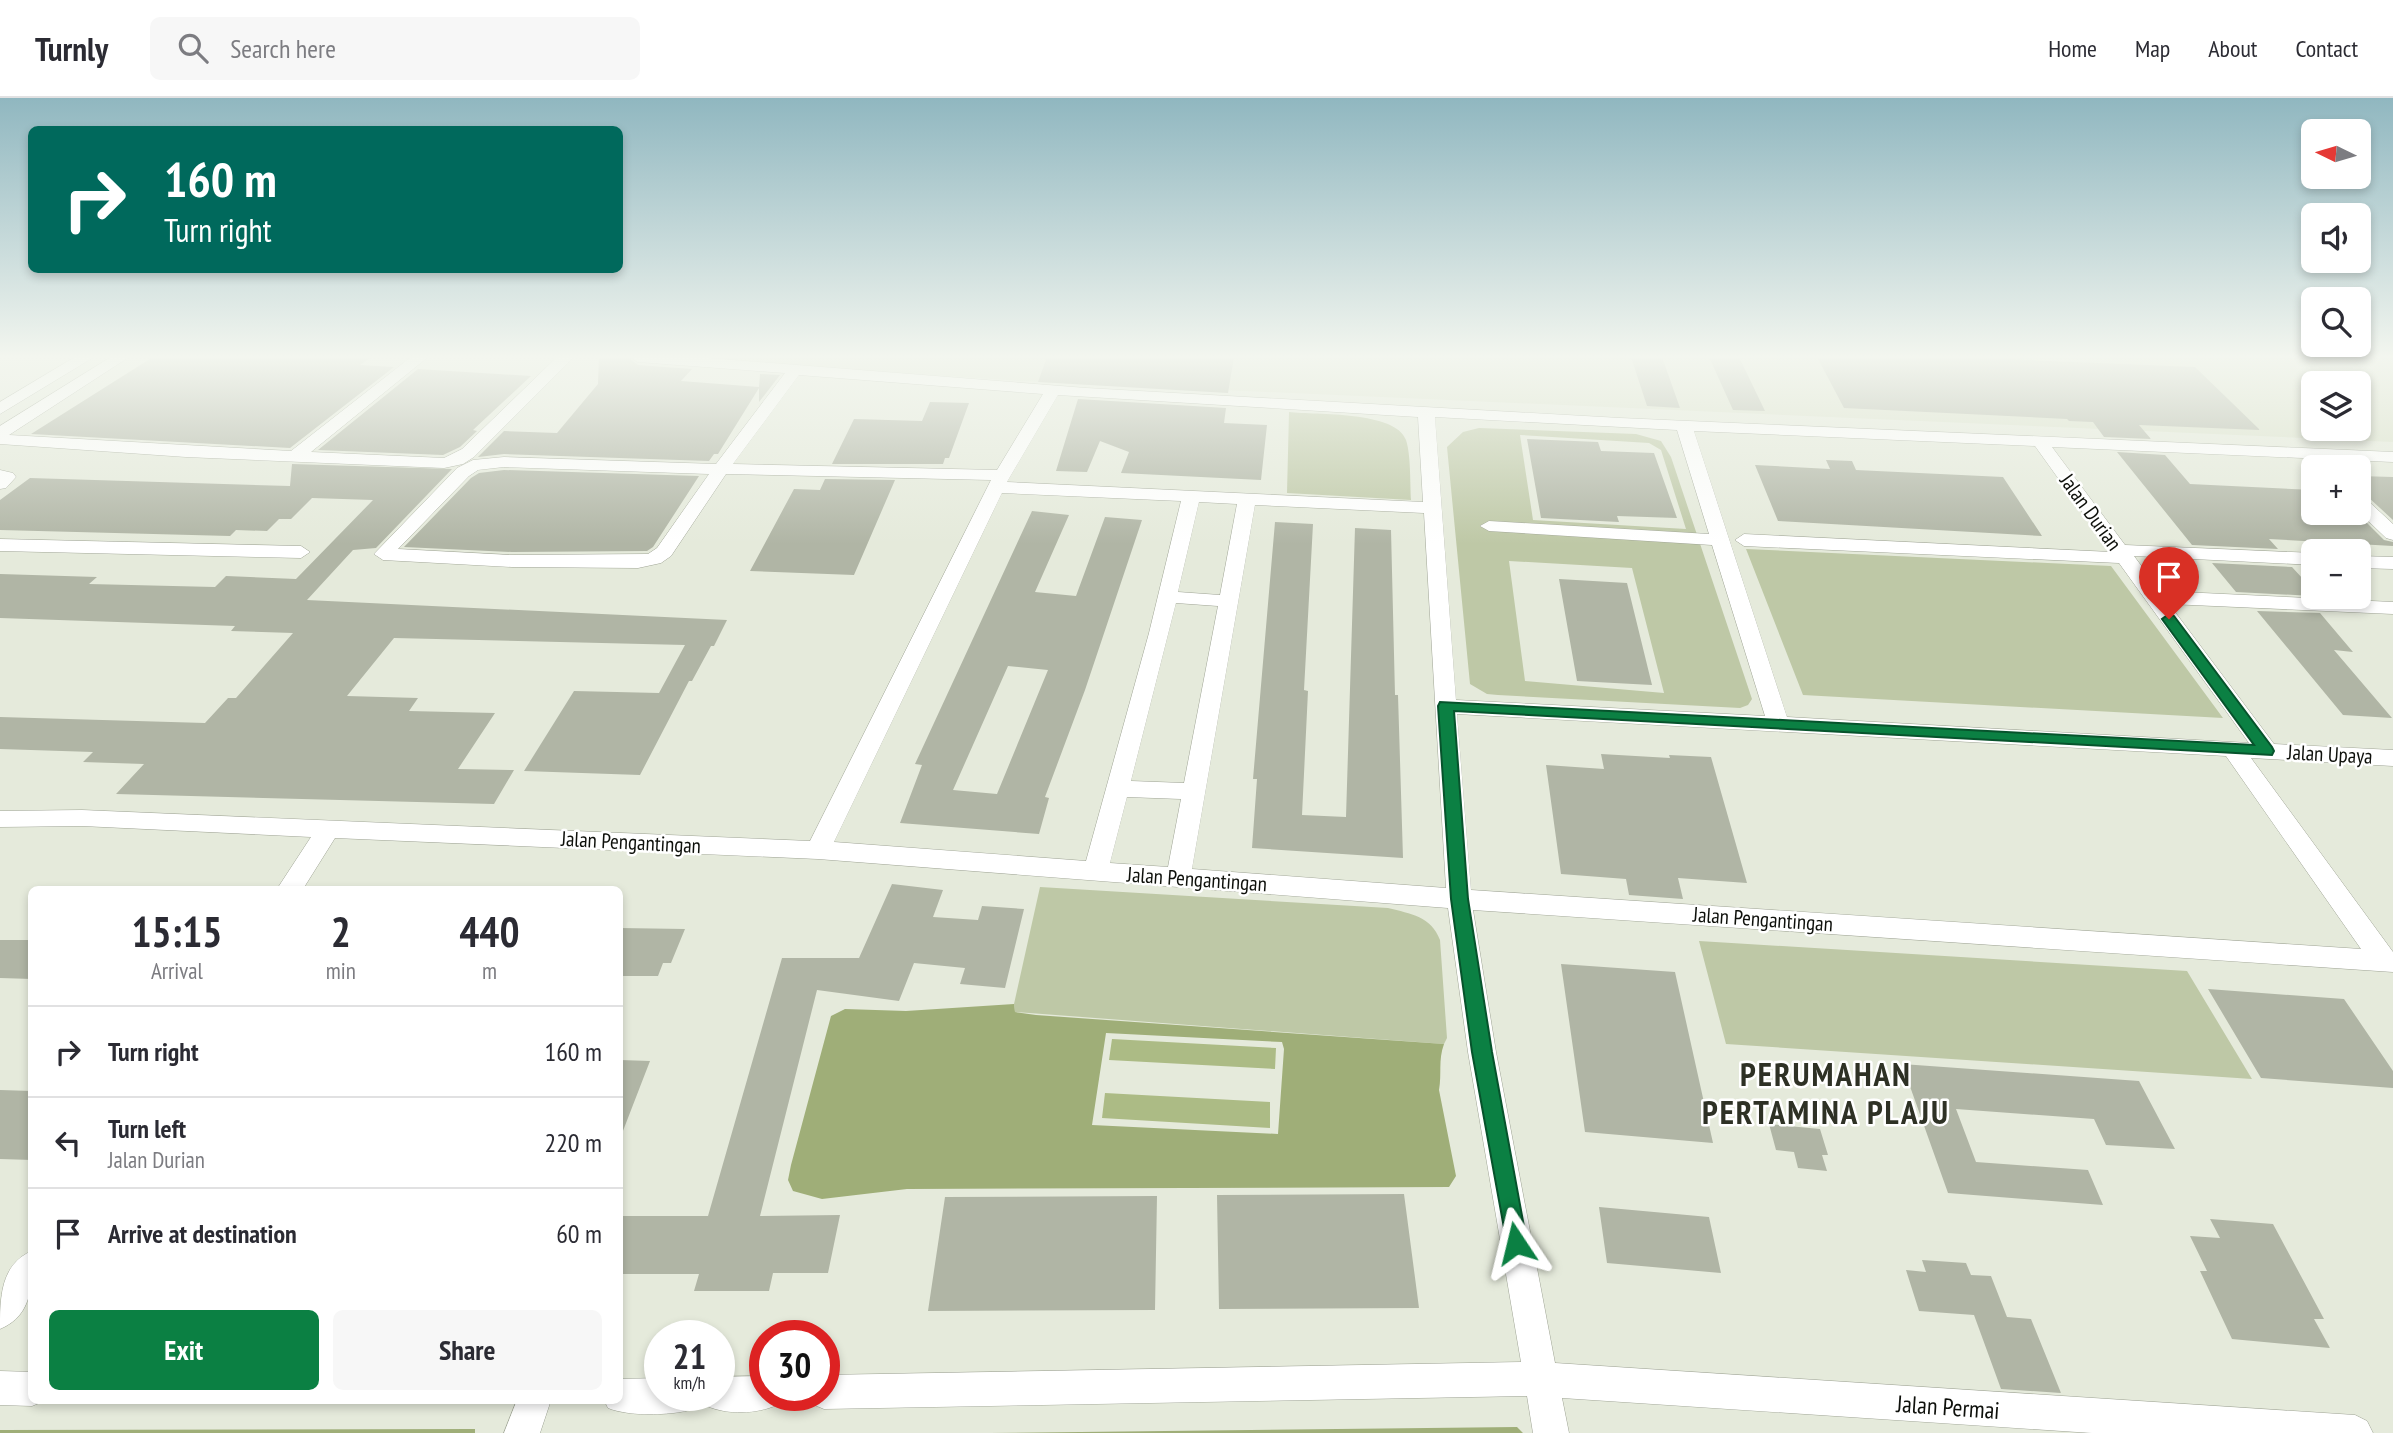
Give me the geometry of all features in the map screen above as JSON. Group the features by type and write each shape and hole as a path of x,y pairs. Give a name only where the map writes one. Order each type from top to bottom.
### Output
{"street":[{"path":"0,433 22,419"},
{"path":"296,456 342,419"},
{"path":"0,439 432,464 457,460 468,453 502,419"},
{"path":"758,419 721,469 672,542 654,559 638,562 512,561 383,554 449,483 473,465 504,462 721,469 999,481 1191,496 1432,508"},
{"path":"818,850 999,481 1036,419"},
{"path":"1427,419 1460,899 1482,1052 1551,1433"},
{"path":"1569,419 2393,457"},
{"path":"1684,426 1777,724"},
{"name":"Jalan Durian","path":"2040,442 2267,751"},
{"path":"0,475 7,477 0,484"},
{"path":"1096,871 1191,496"},
{"path":"1178,878 1247,499"},
{"path":"2371,513 2393,534"},
{"path":"1489,526 1721,540"},
{"path":"1744,540 2301,559"},
{"path":"0,545 300,552"},
{"path":"2371,562 2393,563"},
{"path":"1167,597 1228,601"},
{"path":"2153,597 2393,607"},
{"name":"Jalan Upaya","path":"1446,706 2393,758"},
{"path":"2232,749 2388,961"},
{"path":"1118,788 1194,792"},
{"name":"Jalan Pengantingan","path":"0,819 82,818 818,850 1460,899 2388,961"},
{"path":"292,886 329,828"},
{"path":"0,1313 28,1272"},
{"name":"Jalan Permai","path":"840,1392 1540,1379 2213,1429 2356,1433"},
{"path":"0,1388 28,1389"},
{"path":"623,1396 644,1396"},
{"path":"522,1433 533,1404"}],"shaded area":[{"path":"1289,419 1373,419 1399,431 1406,440 1410,461 1411,500 1287,493"},
{"path":"1882,419 2301,419 2301,438"},
{"path":"2371,419 2393,419 2393,442 2371,441"},
{"path":"1479,428 1636,434 1661,441 1671,457 1752,699 1748,705 1740,708 1498,695 1487,694 1470,684 1447,447 1463,432","holes":["1520,435 1649,443 1661,450 1686,529 1533,520","1509,561 1632,568 1664,693 1525,681"]},
{"path":"1746,549 2111,566 2223,718 1803,695"},
{"path":"1040,887 1388,908 1412,914 1426,921 1440,940 1447,1038 1444,1044 1015,1012 1014,1004"},
{"path":"1699,941 2187,971 2252,1079 1726,1044"},
{"path":"1014,1004 1015,1012 1036,1015 1444,1044 1439,1090 1456,1176 1449,1187 907,1189 822,1199 793,1191 788,1180 791,1165 831,1016 845,1009 906,1011","holes":["1106,1033 1282,1042 1284,1049 1278,1134 1092,1125"]},
{"path":"1112,1039 1276,1048 1275,1069 1109,1060"},
{"path":"1105,1093 1270,1102 1270,1128 1102,1118"},
{"path":"1517,1427 1523,1433 990,1433"},
{"path":"475,1429 475,1433 0,1433 0,1430"}],"building":[{"path":"54,419 327,419 290,448 31,434"},
{"path":"356,419 484,419 473,430 477,431 460,447 443,455 318,450"},
{"path":"568,419 740,419 718,454 714,454 709,461 504,454 478,457 504,431 557,433"},
{"path":"854,419 963,419 949,458 945,458 943,464 832,464"},
{"path":"1072,419 1224,419 1224,423 1267,425 1261,480 1121,473 1129,452 1100,441 1087,472 1056,471"},
{"path":"2067,419 2249,419 2260,430 2139,425 2151,439 2104,437 2093,422"},
{"path":"1527,439 1598,442 1601,451 1654,453 1677,518 1617,516 1619,522 1541,518"},
{"path":"2117,452 2165,455 2190,484 2301,489 2301,525 2369,525 2384,540 2393,542 2393,546 2371,545 2371,539 2269,539 2278,549 2192,545"},
{"path":"1826,460 1852,461 1856,470 2003,477 2042,536 1778,521 1755,465 1830,469"},
{"path":"292,464 452,469 376,548 353,550 307,600 727,620 714,646 711,646 692,681 689,681 640,775 524,771 574,691 659,693 685,645 394,638 347,696 418,698 409,711 495,713 458,769 514,770 494,804 116,794 144,764 83,762 93,752 0,749 0,717 205,723 228,698 236,698 293,633 231,631 235,626 0,618 0,574 97,577 89,584 215,587 226,576 296,579 373,500 312,498 291,519 279,519 267,531 236,530 230,536 0,530 0,500 30,478 290,486"},
{"path":"504,470 699,476 653,547 647,551 512,552 404,547 471,478 479,473"},
{"path":"2371,476 2393,477 2393,520 2371,500"},
{"path":"825,479 895,480 854,575 750,571 794,489 820,490"},
{"path":"1032,511 1069,515 1035,592 1076,596 1105,517 1142,520 1085,690 1045,797 1049,798 1039,834 900,823 922,765 915,764","holes":["1008,666 1048,670 997,794 953,790"]},
{"path":"1275,522 1313,524 1304,690 1308,691 1302,815 1346,817 1355,528 1391,530 1403,858 1252,848 1257,779 1253,779"},
{"path":"2212,563 2292,567 2301,577 2301,595 2236,592"},
{"path":"1559,579 1627,583 1652,685 1577,681"},
{"path":"2257,611 2320,613 2353,652 2334,650 2392,718 2343,715"},
{"path":"1601,754 1670,758 1669,755 1711,757 1747,883 1678,878 1683,899 1629,895 1626,879 1561,874 1546,765 1604,769"},
{"path":"892,884 943,890 933,917 978,920 982,906 1024,909 1005,988 960,984 965,968 914,963 899,1001 817,990 760,1216 840,1215 828,1273 773,1273 769,1291 694,1291 699,1274 623,1274 623,1216 708,1216 782,958 859,958"},
{"path":"623,928 685,929 671,963 663,963 658,976 623,976"},
{"path":"0,940 28,940 28,979 0,978"},
{"path":"1561,964 1675,972 1713,1143 1585,1132"},
{"path":"2208,989 2344,999 2393,1071 2393,1088 2261,1078"},
{"path":"623,1060 650,1061 623,1131"},
{"path":"1902,1064 2139,1081 2175,1149 2106,1145 2094,1119 1956,1109 1976,1162 2088,1170 2103,1205 1948,1193"},
{"path":"0,1090 28,1091 28,1160 0,1159"},
{"path":"1769,1124 1820,1129 1828,1155 1822,1155 1827,1171 1798,1168 1794,1152 1776,1150"},
{"path":"1404,1194 1419,1308 1219,1309 1217,1195"},
{"path":"1157,1196 1155,1310 928,1311 945,1197"},
{"path":"1599,1207 1709,1217 1721,1273 1607,1263"},
{"path":"2210,1219 2273,1224 2324,1319 2314,1319 2330,1348 2232,1339 2200,1271 2207,1271 2190,1236 2220,1238"},
{"path":"1922,1260 1966,1263 1971,1275 1991,1276 2007,1317 2031,1319 2061,1393 2001,1389 1974,1315 1919,1311 1906,1270 1926,1272"}],"district":[{"name":"PERUMAHAN PERTAMINA PLAJU","path":"1826,1092"}],"route":[{"path":"1516,1243 1482,1052 1460,899 1446,706 2267,751 2169,619"}]}
